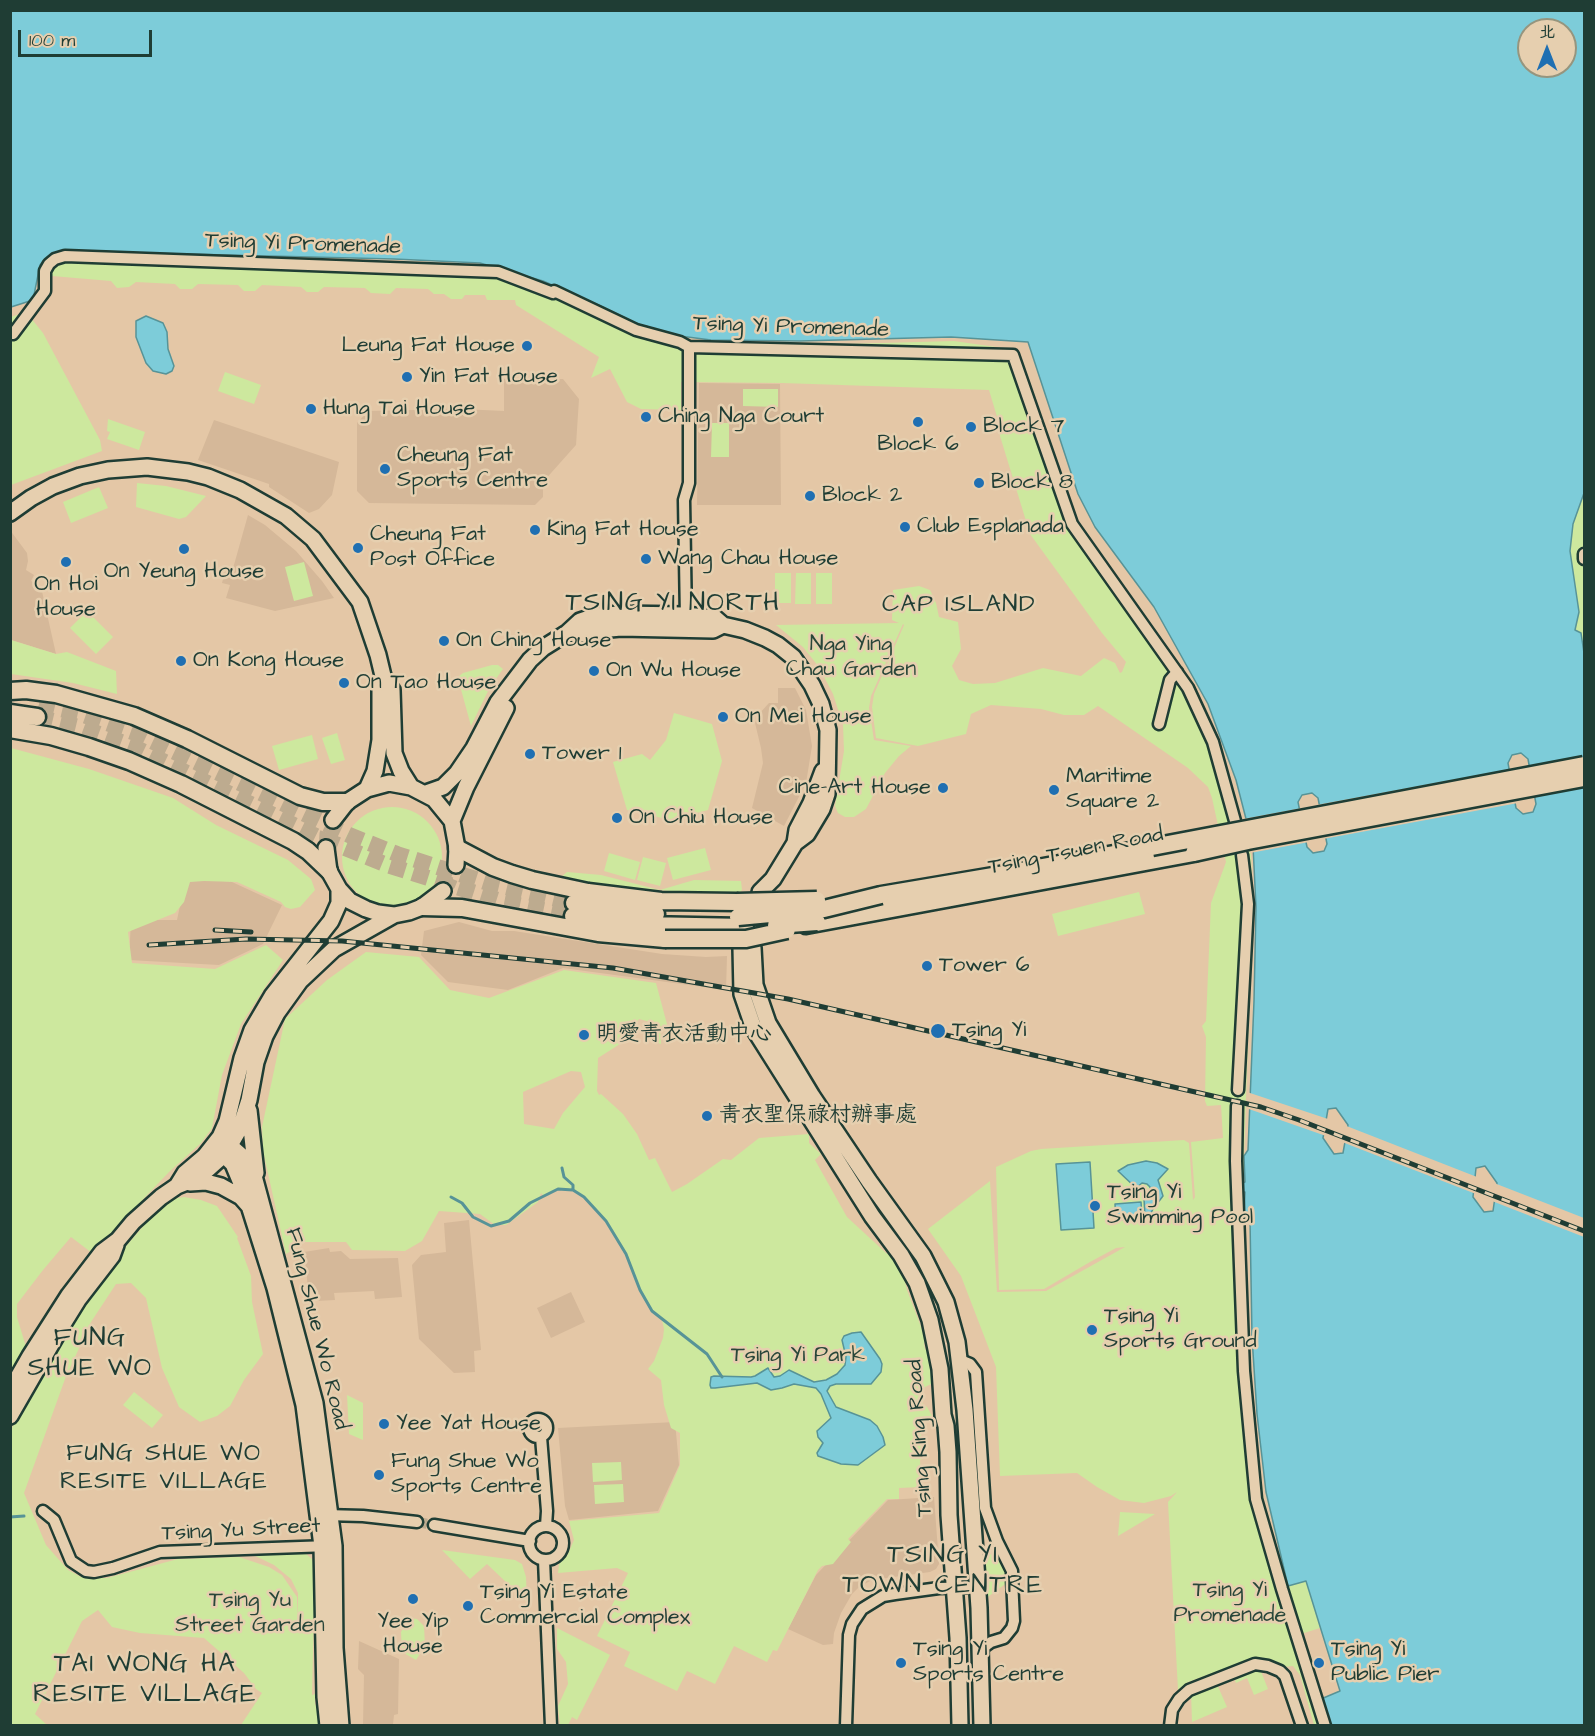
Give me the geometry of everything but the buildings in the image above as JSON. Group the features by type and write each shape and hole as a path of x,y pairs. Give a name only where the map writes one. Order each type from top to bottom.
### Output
{"main road":[{"path":"10,513 53,486 80,476 108,470 147,467 168,468 208,477 256,498 286,516 313,539 360,602 384,680 392,690 394,753 411,787"},
{"path":"10,501 31,498"},
{"path":"426,793 443,787 458,773 498,702 530,660 580,621 595,616 619,614 686,622 715,618 723,625 765,638 792,657 809,680 821,704 828,730 827,794 822,809 807,834 795,843 764,894"},
{"path":"367,789 375,771 378,756 380,691 384,680"},
{"path":"452,821 466,787 508,704 509,688"},
{"path":"10,691 26,690 56,694 134,716 187,739 300,796 323,802 347,802"},
{"path":"10,700 38,710 10,713"},
{"path":"10,729 61,739 129,761 181,784 293,841 330,871"},
{"name":"Tsing Tsuen Road","path":"1584,765 1005,874 881,895 824,909 738,917 574,909 645,925 727,928 817,922 1134,865 1248,841 1584,778"},
{"path":"333,820 347,802 367,789 389,783 411,787 426,793 439,804 452,821 457,848 456,865"},
{"path":"326,848 330,871 339,889 350,900 366,909 394,915"},
{"path":"457,848 494,867 532,880 599,894 682,902 788,901 881,895"},
{"path":"223,1145 242,1058 258,1018 291,970 331,921 339,903 339,889"},
{"path":"10,1391 69,1295 102,1252 118,1240 147,1210 177,1186 185,1173 223,1145 240,1128 249,1100 256,1062 265,1036 277,1013 300,981 334,949 394,915 422,907 443,891"},
{"path":"422,907 462,908 598,933 689,940 746,939 817,922"},
{"name":"Tsing King Road","path":"960,1725 946,1425 943,1415 940,1369 930,1320 917,1284 896,1247 874,1198 768,1023 758,999 747,948 741,979 744,1002 754,1029 874,1198 923,1256 946,1302 960,1360 977,1587 982,1725"},
{"path":"780,1068 781,1043"},
{"path":"249,1100 251,1138 259,1194"},
{"name":"Fung Shue Wo Road","path":"223,1145 249,1166 259,1194 315,1403 341,1725"},
{"name":"Fung Shue Wo Road","path":"223,1145 237,1170 275,1288 304,1405 325,1515"},
{"path":"177,1186 195,1182 216,1184 229,1189 250,1207"},
{"path":"10,1416 78,1300 112,1256 118,1240"},
{"path":"946,1425 950,1414 948,1374 953,1361 960,1360"},
{"name":"Fung Shue Wo Road","path":"328,1546 325,1697 328,1725"}],"street":[{"name":"Tsing Yi Promenade","path":"10,332 13,334 45,291 45,271 49,264 65,256 498,272 553,293 554,291 636,330 680,342 689,347 1013,355 1072,524 1188,688 1213,742 1235,821"},
{"path":"686,622 684,500 689,483 689,347"},
{"path":"1584,554 1584,559"},
{"path":"1159,724 1170,680 1177,672"},
{"path":"1238,1090 1248,904 1242,855"},
{"path":"1238,1106 1236,1161 1244,1371 1257,1499 1282,1589 1325,1725"},
{"name":"Tsing King Road","path":"960,1360 970,1364 976,1372 985,1508 997,1541 1012,1571 1014,1621 1008,1635 980,1650"},
{"path":"541,1437 546,1526"},
{"name":"Tsing Yu Street","path":"43,1511 54,1520 71,1561 86,1571 94,1572 160,1552 328,1546"},
{"path":"325,1515 363,1516 417,1522"},
{"path":"434,1525 530,1541"},
{"path":"546,1526 556,1529 563,1542 558,1555 544,1560 535,1555 530,1541 537,1529 546,1526"},
{"path":"544,1560 551,1725"},
{"path":"846,1725 849,1635 852,1624 862,1609 883,1596 911,1591 977,1587"},
{"path":"1170,1725 1172,1710 1189,1690 1255,1664 1268,1666 1285,1676 1302,1725"}],"shaded area":[{"path":"504,379 563,379 579,399 576,445 543,482 543,497 535,505 369,503 357,491 357,423 368,411 461,409 504,411"},
{"path":"699,383 780,384 781,505 697,505"},
{"path":"214,420 339,462 332,495 319,509 309,513 269,487 269,484 198,460"},
{"path":"248,515 265,525 296,551 334,598 275,611 226,598 230,585 222,583 225,571 232,572"},
{"path":"10,530 27,553 26,570 34,575 31,581 41,587 56,654 11,640"},
{"path":"778,688 795,688 806,710 812,746 806,783 784,826 752,808 763,763 755,723 759,714 769,703 778,703"},
{"path":"186,877 232,882 282,905 263,944 219,965 129,960 131,920 177,920"},
{"path":"459,922 492,931 514,931 662,954 727,956 726,990 563,968 508,990 448,982 421,955 424,931"},
{"path":"469,1220 481,1350 474,1351 475,1372 454,1373 419,1339 412,1265 421,1255 446,1252 444,1223"},
{"path":"329,1248 330,1252 341,1251 350,1259 398,1258 402,1297 375,1299 374,1291 334,1293 335,1300 316,1301 315,1288 308,1288 304,1252"},
{"path":"571,1292 585,1322 551,1338 537,1308"},
{"path":"675,1422 679,1465 658,1511 569,1520 565,1506 558,1428"},
{"path":"934,1497 939,1564 936,1569 930,1572 872,1580 859,1587 841,1613 833,1644 823,1645 788,1629 816,1575 888,1500"},
{"path":"359,1641 399,1659 398,1714 394,1715 393,1724 406,1725 363,1725 364,1675 358,1669"}],"green space":[{"name":"Nga Ying Chau Garden","path":"54,257 498,269 628,324 666,337 740,347 954,341 1017,350 1073,518 1160,638 1206,720 1236,799 1251,855 1253,901 1244,1156 1244,1246 1255,1427 1264,1503 1285,1587 1306,1580 1320,1628 1298,1635 1330,1725 1314,1725 1300,1675 1293,1666 1260,1669 1268,1689 1254,1695 1247,1678 1236,1683 1233,1675 1239,1671 1207,1675 1188,1682 1178,1690 1168,1502 1177,1492 1171,1496 1144,1503 1120,1500 1077,1473 1000,1476 996,1367 961,1276 928,1229 990,1181 997,1292 1046,1291 1125,1247 1116,1248 1044,1289 999,1290 996,1167 1031,1151 1041,1149 1184,1140 1189,1143 1193,1200 1195,1197 1191,1142 1223,1138 1221,1105 1207,1106 1205,1101 1206,1037 1202,1026 1206,1021 1211,903 1226,862 1208,787 1188,768 1098,706 1084,715 1064,715 1041,709 991,705 971,714 966,734 918,746 876,738 872,707 874,694 903,624 871,696 869,708 874,740 911,746 885,773 866,809 854,817 845,817 838,813 835,806 844,751 843,725 833,694 819,667 803,647 776,625 899,623 892,620 893,590 919,586 930,590 939,617 958,622 961,649 952,666 959,680 973,684 995,683 1043,668 1081,676 1104,658 1115,663 1120,673 1122,672 1126,662 1030,534 1000,436 989,390 681,382 681,410 641,409 627,402 610,369 591,378 599,357 516,305 515,300 487,300 485,295 465,295 462,299 451,299 444,294 434,294 428,289 396,288 390,294 371,293 365,288 324,287 318,292 307,292 301,287 262,285 255,291 244,291 238,285 198,284 192,289 180,289 175,284 136,282 129,287 117,288 111,281 52,276 45,271 37,272 37,266"},
{"path":"26,312 43,333 100,440 102,451 11,485 11,317"},
{"path":"225,372 261,385 254,404 218,391"},
{"path":"743,389 778,389 778,407 743,406"},
{"path":"108,419 145,432 139,450 107,439 110,432 107,431"},
{"path":"712,423 729,423 729,457 711,457"},
{"path":"137,483 166,486 206,496 186,517 179,519 136,507"},
{"path":"99,487 108,508 71,523 63,502"},
{"path":"1584,493 1584,653 1581,634 1575,631 1579,612 1570,558 1570,543 1574,518"},
{"path":"304,562 313,596 294,601 285,567"},
{"path":"775,573 791,573 791,603 775,603"},
{"path":"796,573 811,573 811,604 795,604"},
{"path":"816,573 832,573 832,604 816,604"},
{"path":"87,611 113,637 96,654 70,628"},
{"path":"11,640 56,654 67,652 116,671 117,694 73,683 11,674"},
{"path":"498,665 503,669 490,687 471,726 459,676"},
{"path":"674,713 712,724 722,761 708,810 671,820 627,810 613,762 642,754 650,760 666,740"},
{"path":"337,733 345,760 331,764 322,738"},
{"path":"312,735 318,759 279,770 272,746"},
{"path":"11,748 89,769 173,798 216,825 288,860 311,879 315,890 300,907 291,909 237,882 190,882 184,902 175,913 128,932 132,963 215,969 266,945 283,960 241,1024 222,1075 212,1128 201,1143 169,1172 92,1253 71,1237 43,1270 17,1304 17,1317 26,1347 11,1373"},
{"path":"392,807 411,811 427,822 438,838 442,857 438,876 427,892 411,903 392,907 373,903 357,892 346,876 342,857 346,838 357,822 373,811"},
{"path":"705,848 711,870 673,880 667,858"},
{"path":"609,853 640,862 635,880 604,871"},
{"path":"643,857 666,863 660,886 637,880"},
{"path":"567,872 601,875 660,890 610,887 560,878"},
{"path":"694,880 741,881 742,890 714,893 660,890"},
{"path":"1139,892 1145,914 1058,936 1052,914"},
{"name":"Tsing Yi Park","path":"366,952 419,957 450,990 489,998 564,970 656,983 668,1028 660,1026 661,1044 651,1041 650,1022 639,1019 620,1044 598,1058 597,1091 623,1114 637,1134 649,1160 655,1158 672,1192 723,1159 731,1160 759,1138 809,1134 809,1143 821,1154 815,1160 847,1217 886,1253 899,1258 907,1290 926,1340 925,1349 934,1356 937,1381 925,1387 921,1393 922,1403 927,1407 937,1425 922,1417 921,1437 928,1456 920,1460 922,1487 899,1488 899,1499 887,1499 848,1539 851,1542 833,1564 822,1566 818,1570 777,1651 773,1650 767,1662 734,1646 715,1684 687,1671 677,1691 624,1666 630,1652 597,1636 628,1573 617,1568 558,1573 559,1564 567,1556 574,1540 569,1521 659,1513 680,1465 680,1433 671,1428 664,1405 661,1380 648,1369 654,1361 663,1338 662,1320 647,1304 626,1255 606,1221 584,1197 565,1188 544,1196 541,1193 538,1202 506,1225 495,1225 480,1214 439,1211 422,1241 405,1251 352,1250 346,1242 305,1242 286,1254 263,1151 262,1127 285,1019 327,980","holes":["571,1071 581,1072 585,1087 563,1113 554,1129 524,1124 523,1092"]},
{"name":"Tsing Yu Street Garden","path":"184,1197 217,1206 238,1237 251,1276 252,1302 263,1354 244,1380 230,1406 217,1416 200,1422 179,1407 162,1368 146,1298 131,1283 116,1284 91,1322 65,1379 24,1493 46,1545 68,1570 81,1577 107,1578 178,1559 239,1557 269,1567 282,1575 297,1597 298,1620 298,1593 291,1579 274,1565 249,1553 297,1552 306,1554 312,1559 315,1568 312,1695 315,1694 315,1704 324,1717 326,1725 241,1725 262,1693 244,1673 204,1638 140,1633 112,1627 98,1610 82,1621 35,1714 47,1725 11,1725 10,1433 19,1411 94,1283 166,1200"},
{"path":"134,1392 163,1415 152,1428 123,1405"},
{"path":"347,1395 363,1403 363,1440 349,1434"},
{"path":"621,1462 622,1480 593,1482 592,1463"},
{"path":"623,1484 624,1502 595,1504 594,1485"},
{"path":"1120,1512 1155,1514 1118,1536"},
{"path":"442,1550 515,1560 522,1564 526,1577 527,1602 487,1564 470,1579"},
{"path":"997,1554 1008,1582 985,1599 982,1555"},
{"path":"409,1618 417,1619 424,1626 425,1646 416,1660 402,1652 401,1632"},
{"path":"557,1628 610,1655 577,1720 572,1717 568,1725 560,1725 558,1706 568,1684 566,1662 557,1649"},
{"path":"1216,1682 1227,1707 1192,1722 1191,1692 1201,1688 1203,1692 1212,1688 1211,1684"}],"water":[{"path":"10,11 1584,11 1584,493 1573,524 1570,551 1579,612 1575,630 1581,633 1584,653 1584,1725 1330,1725 1321,1699 1340,1691 1306,1581 1288,1586 1266,1492 1257,1414 1252,1337 1250,1220 1244,1219 1245,1192 1242,1192 1242,1183 1245,1182 1244,1156 1248,1150 1254,1001 1256,907 1253,846 1236,780 1208,704 1154,607 1095,527 1078,494 1028,342 951,337 800,341 711,340 664,334 543,281 480,263 394,259 61,251 40,265 33,300 11,307","holes":["1521,753 1528,759 1536,804 1533,812 1523,814 1516,808 1508,763 1512,755","1312,793 1318,798 1327,844 1324,851 1313,853 1307,847 1298,802 1302,795","1336,1108 1348,1125 1343,1153 1334,1154 1323,1138 1328,1109","1485,1166 1497,1183 1493,1211 1484,1212 1473,1197 1476,1168"]},
{"path":"146,316 163,323 167,332 168,349 174,366 172,371 166,374 153,371 146,363 136,337 136,321"},
{"path":"1146,1161 1157,1163 1168,1169 1158,1180 1163,1196 1150,1215 1145,1216 1144,1199 1150,1196 1150,1187 1142,1183 1136,1188 1118,1171 1128,1165"},
{"path":"1090,1162 1094,1228 1061,1230 1056,1164"},
{"path":"1141,1202 1142,1218 1116,1220 1115,1204"},
{"path":"861,1332 880,1359 881,1372 871,1384 836,1384 830,1386 827,1391 836,1407 870,1420 877,1426 883,1437 885,1445 858,1465 841,1464 818,1456 817,1453 823,1443 817,1431 831,1418 816,1388 794,1384 771,1390 757,1383 711,1388 711,1377 751,1377 768,1368 774,1377 789,1370 814,1382 826,1380 837,1374 845,1365 846,1357 842,1340 844,1336"}],"pier":[{"path":"1512,769 1518,803 1323,839 1316,805"},
{"path":"1302,808 1309,842 1250,853 1243,819"},
{"path":"1247,1092 1328,1119 1326,1136 1246,1108"},
{"path":"1344,1125 1477,1177 1476,1194 1342,1142"},
{"path":"1494,1183 1584,1218 1584,1237 1492,1201"}],"waterway":[{"path":"562,1168 564,1177 573,1185 573,1190 584,1197 606,1221 626,1254 640,1290 652,1311 707,1354 722,1377"},
{"path":"451,1197 462,1203 473,1217 491,1226 509,1221 530,1203 558,1189 573,1190"},
{"path":"10,1517 24,1516"}],"tunnel":[{"path":"39,704 81,714 135,733 349,835 397,854 485,882 574,903"},
{"path":"37,717 83,728 132,746 316,836 387,865 504,902 573,916"},
{"path":"326,848 327,834 333,820"},
{"path":"443,891 456,865"},
{"path":"417,1522 434,1525"}],"railway":[{"path":"215,930 251,932"},
{"path":"149,945 246,939 342,941 613,968 788,999 1261,1107 1584,1231"}],"place":[{"name":"Leung Fat House","path":"527,346"},
{"name":"Yin Fat House","path":"407,377"},
{"name":"Hung Tai House","path":"311,409"},
{"name":"Ching Nga Court","path":"646,417"},
{"name":"Block 6","path":"918,422"},
{"name":"Block 7","path":"971,427"},
{"name":"Cheung Fat Sports Centre","path":"385,469"},
{"name":"Block 8","path":"979,483"},
{"name":"Block 2","path":"810,496"},
{"name":"Club Esplanada","path":"905,527"},
{"name":"King Fat House","path":"535,530"},
{"name":"Cheung Fat Post Office","path":"358,548"},
{"name":"On Yeung House","path":"184,549"},
{"name":"Wang Chau House","path":"646,559"},
{"name":"On Hoi House","path":"66,562"},
{"name":"On Ching House","path":"444,641"},
{"name":"On Kong House","path":"181,661"},
{"name":"On Wu House","path":"594,671"},
{"name":"On Tao House","path":"344,683"},
{"name":"On Mei House","path":"723,717"},
{"name":"Tower 1","path":"530,754"},
{"name":"Cine-Art House","path":"943,788"},
{"name":"Maritime Square 2","path":"1054,790"},
{"name":"On Chiu House","path":"617,818"},
{"name":"Tower 6","path":"927,966"},
{"name":"Tsing Yi","path":"938,1031"},
{"name":"明愛青衣活動中心","path":"584,1035"},
{"name":"青衣聖保祿村辦事處","path":"707,1116"},
{"name":"Tsing Yi Swimming Pool","path":"1095,1206"},
{"name":"Tsing Yi Sports Ground","path":"1092,1330"},
{"name":"Yee Yat House","path":"384,1424"},
{"name":"Fung Shue Wo Sports Centre","path":"379,1475"},
{"name":"Yee Yip House","path":"413,1599"},
{"name":"Tsing Yi Estate Commercial Complex","path":"468,1606"},
{"name":"Tsing Yi Sports Centre","path":"901,1663"},
{"name":"Tsing Yi Public Pier","path":"1319,1663"}],"district":[{"name":"TSING YI NORTH","path":"673,605"},
{"name":"CAP ISLAND","path":"959,606"},
{"name":"FUNG SHUE WO","path":"90,1355"},
{"name":"FUNG SHUE WO RESITE VILLAGE","path":"164,1469"},
{"name":"TSING YI TOWN CENTRE","path":"943,1572"},
{"name":"TAI WONG HA RESITE VILLAGE","path":"145,1681"}]}
